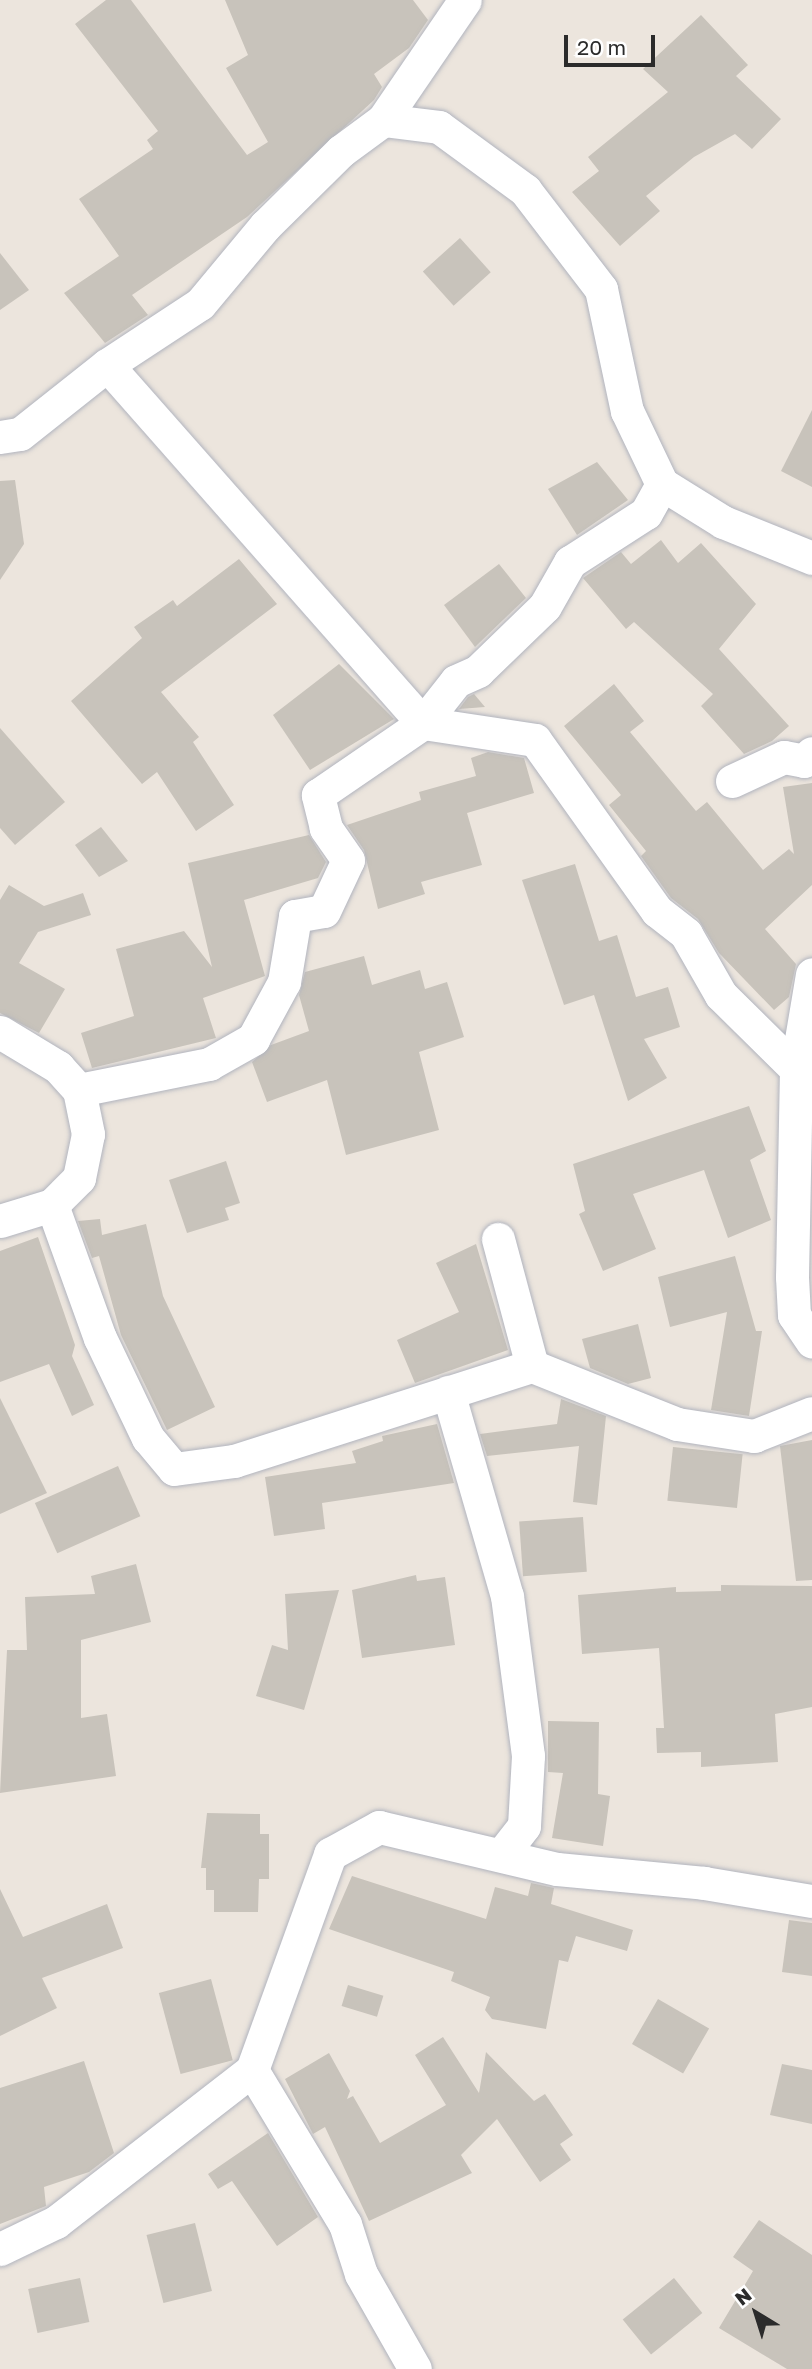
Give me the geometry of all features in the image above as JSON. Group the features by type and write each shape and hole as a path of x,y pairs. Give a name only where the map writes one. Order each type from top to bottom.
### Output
{"street":[{"path":"0,437 20,434 107,365 200,304 293,198 383,120 465,0"},
{"path":"383,120 439,127 526,190 601,289 627,411 662,484 723,522 812,558"},
{"path":"107,365 424,723 535,740 657,911 686,934 721,995 796,1069"},
{"path":"79,1090 209,1064 253,1039 284,982 295,916 324,911 348,860 326,828 318,795 424,723 456,681 478,671 545,606 570,562 646,513 662,484"},
{"path":"732,781 784,757 804,761 812,753"},
{"path":"812,974 796,1069 792,1277 794,1315 812,1342"},
{"path":"0,1032 58,1068 79,1090 86,1109 86,1158 79,1178 52,1205 0,1221"},
{"path":"52,1205 100,1338 148,1438 174,1469 234,1461 532,1366 677,1424 754,1436 812,1413"},
{"path":"498,1239 532,1366"},
{"path":"448,1392 507,1596 528,1756 524,1826 504,1852"},
{"path":"0,2249 56,2222 252,2070 330,1854 379,1826 504,1852 556,1869 704,1883 812,1901"},
{"path":"252,2070 345,2224 361,2274 415,2369"}],"building":[{"path":"106,0 131,0 247,155 268,142 226,68 248,55 225,0 413,0 428,20 409,48 374,74 382,87 374,100 247,217 132,295 148,315 105,343 64,293 119,256 79,199 153,149 147,140 158,131 75,24"},
{"path":"701,15 748,65 736,76 781,119 752,149 735,134 694,157 646,196 660,211 620,246 572,192 599,171 588,157 668,92 643,69"},
{"path":"460,238 491,272 454,306 423,271"},
{"path":"0,253 29,290 0,310"},
{"path":"812,410 812,487 781,471"},
{"path":"597,462 628,500 577,535 548,489"},
{"path":"15,480 24,544 0,580 0,481"},
{"path":"661,540 678,563 701,543 756,604 719,649 789,726 772,741 744,754 701,706 713,694 634,622 626,629 583,578 621,552 631,564"},
{"path":"239,559 277,604 161,692 199,737 193,742 234,805 196,831 157,772 142,784 71,701 142,638 134,627 173,600 177,606"},
{"path":"499,564 526,598 475,647 444,605"},
{"path":"339,664 394,719 310,770 273,715"},
{"path":"614,684 644,721 630,732 696,811 707,802 763,870 789,849 794,854 783,787 812,783 812,885 765,929 796,964 789,997 774,1010 719,953 698,919 671,898 641,856 646,851 609,805 621,795 564,726"},
{"path":"474,694 485,707 459,709 468,697"},
{"path":"0,728 65,802 15,845 0,828"},
{"path":"488,752 524,758 534,793 467,813 482,865 421,882 425,894 378,909 364,850 347,825 421,800 419,792 476,776 471,758"},
{"path":"101,827 128,861 99,877 75,845"},
{"path":"309,835 326,862 318,878 244,900 265,976 203,998 216,1038 92,1068 81,1033 134,1016 116,949 184,931 212,967 188,863"},
{"path":"575,864 599,941 617,935 636,997 668,987 680,1027 644,1039 667,1078 628,1101 594,995 564,1005 522,880"},
{"path":"9,885 44,906 83,893 91,915 38,932 19,963 65,989 39,1033 0,1013 0,900"},
{"path":"364,956 372,985 420,970 425,989 447,982 464,1037 419,1052 439,1130 346,1155 327,1080 267,1102 252,1062 271,1045 309,1031 299,995 305,972"},
{"path":"749,1106 766,1151 750,1160 771,1220 728,1238 704,1170 633,1194 656,1249 603,1271 579,1214 585,1211 573,1164"},
{"path":"226,1161 240,1203 225,1208 229,1220 187,1233 169,1180"},
{"path":"100,1219 102,1235 146,1224 163,1296 215,1407 167,1430 121,1335 99,1256 92,1258 78,1221"},
{"path":"38,1237 75,1345 72,1356 94,1405 72,1416 49,1364 0,1382 0,1251"},
{"path":"476,1244 508,1350 415,1383 397,1340 459,1312 436,1263"},
{"path":"735,1256 756,1331 762,1331 749,1416 711,1410 727,1312 670,1327 658,1277"},
{"path":"638,1324 651,1378 628,1384 590,1368 582,1339"},
{"path":"0,1398 47,1493 0,1514"},
{"path":"561,1399 606,1416 597,1505 573,1502 579,1446 487,1456 480,1434 557,1424"},
{"path":"437,1424 454,1483 322,1503 325,1529 274,1536 265,1477 356,1463 352,1451 383,1441 382,1436"},
{"path":"812,1440 812,1580 796,1581 780,1446"},
{"path":"673,1447 743,1454 737,1508 667,1501"},
{"path":"118,1466 140,1516 57,1553 35,1503"},
{"path":"583,1517 587,1572 523,1576 519,1521"},
{"path":"136,1564 151,1622 81,1640 81,1718 107,1714 116,1776 0,1793 7,1650 27,1650 25,1597 95,1594 91,1576"},
{"path":"416,1575 417,1581 445,1577 455,1645 362,1658 352,1590"},
{"path":"721,1585 812,1586 812,1707 775,1714 778,1762 701,1767 701,1752 657,1753 656,1728 664,1728 659,1648 582,1654 578,1595 676,1587 676,1592 721,1591"},
{"path":"339,1590 304,1710 256,1696 272,1645 288,1650 285,1594"},
{"path":"548,1721 599,1722 598,1794 610,1796 603,1846 552,1838 563,1773 548,1772"},
{"path":"207,1813 260,1814 260,1834 269,1834 269,1879 259,1879 258,1912 214,1912 214,1890 206,1890 206,1868 201,1868"},
{"path":"352,1876 486,1919 495,1887 528,1896 531,1883 554,1888 551,1904 633,1930 627,1951 576,1936 568,1962 559,1960 546,2029 492,2019 485,2010 490,1997 451,1981 454,1972 329,1929"},
{"path":"0,1889 23,1937 107,1904 123,1948 42,1978 57,2008 0,2036"},
{"path":"789,1920 812,1923 812,1976 782,1972"},
{"path":"211,1979 233,2060 181,2074 159,1993"},
{"path":"348,1985 383,1996 377,2017 342,2006"},
{"path":"658,1999 709,2028 683,2074 632,2044"},
{"path":"443,2037 479,2093 486,2052 534,2101 545,2094 573,2135 560,2144 571,2160 540,2182 497,2119 461,2155 472,2173 369,2221 325,2127 313,2134 285,2079 329,2053 350,2091 347,2099 353,2096 380,2143 446,2105 415,2055"},
{"path":"84,2061 114,2153 89,2172 44,2187 46,2206 0,2224 0,2088"},
{"path":"782,2064 812,2070 812,2124 770,2115"},
{"path":"268,2133 318,2217 277,2246 232,2181 218,2189 208,2174"},
{"path":"759,2220 812,2255 812,2369 787,2369 719,2328 753,2271 733,2257"},
{"path":"195,2223 212,2291 163,2303 146,2235"},
{"path":"80,2278 89,2322 38,2333 28,2289"},
{"path":"674,2278 702,2313 651,2355 623,2320"}]}
